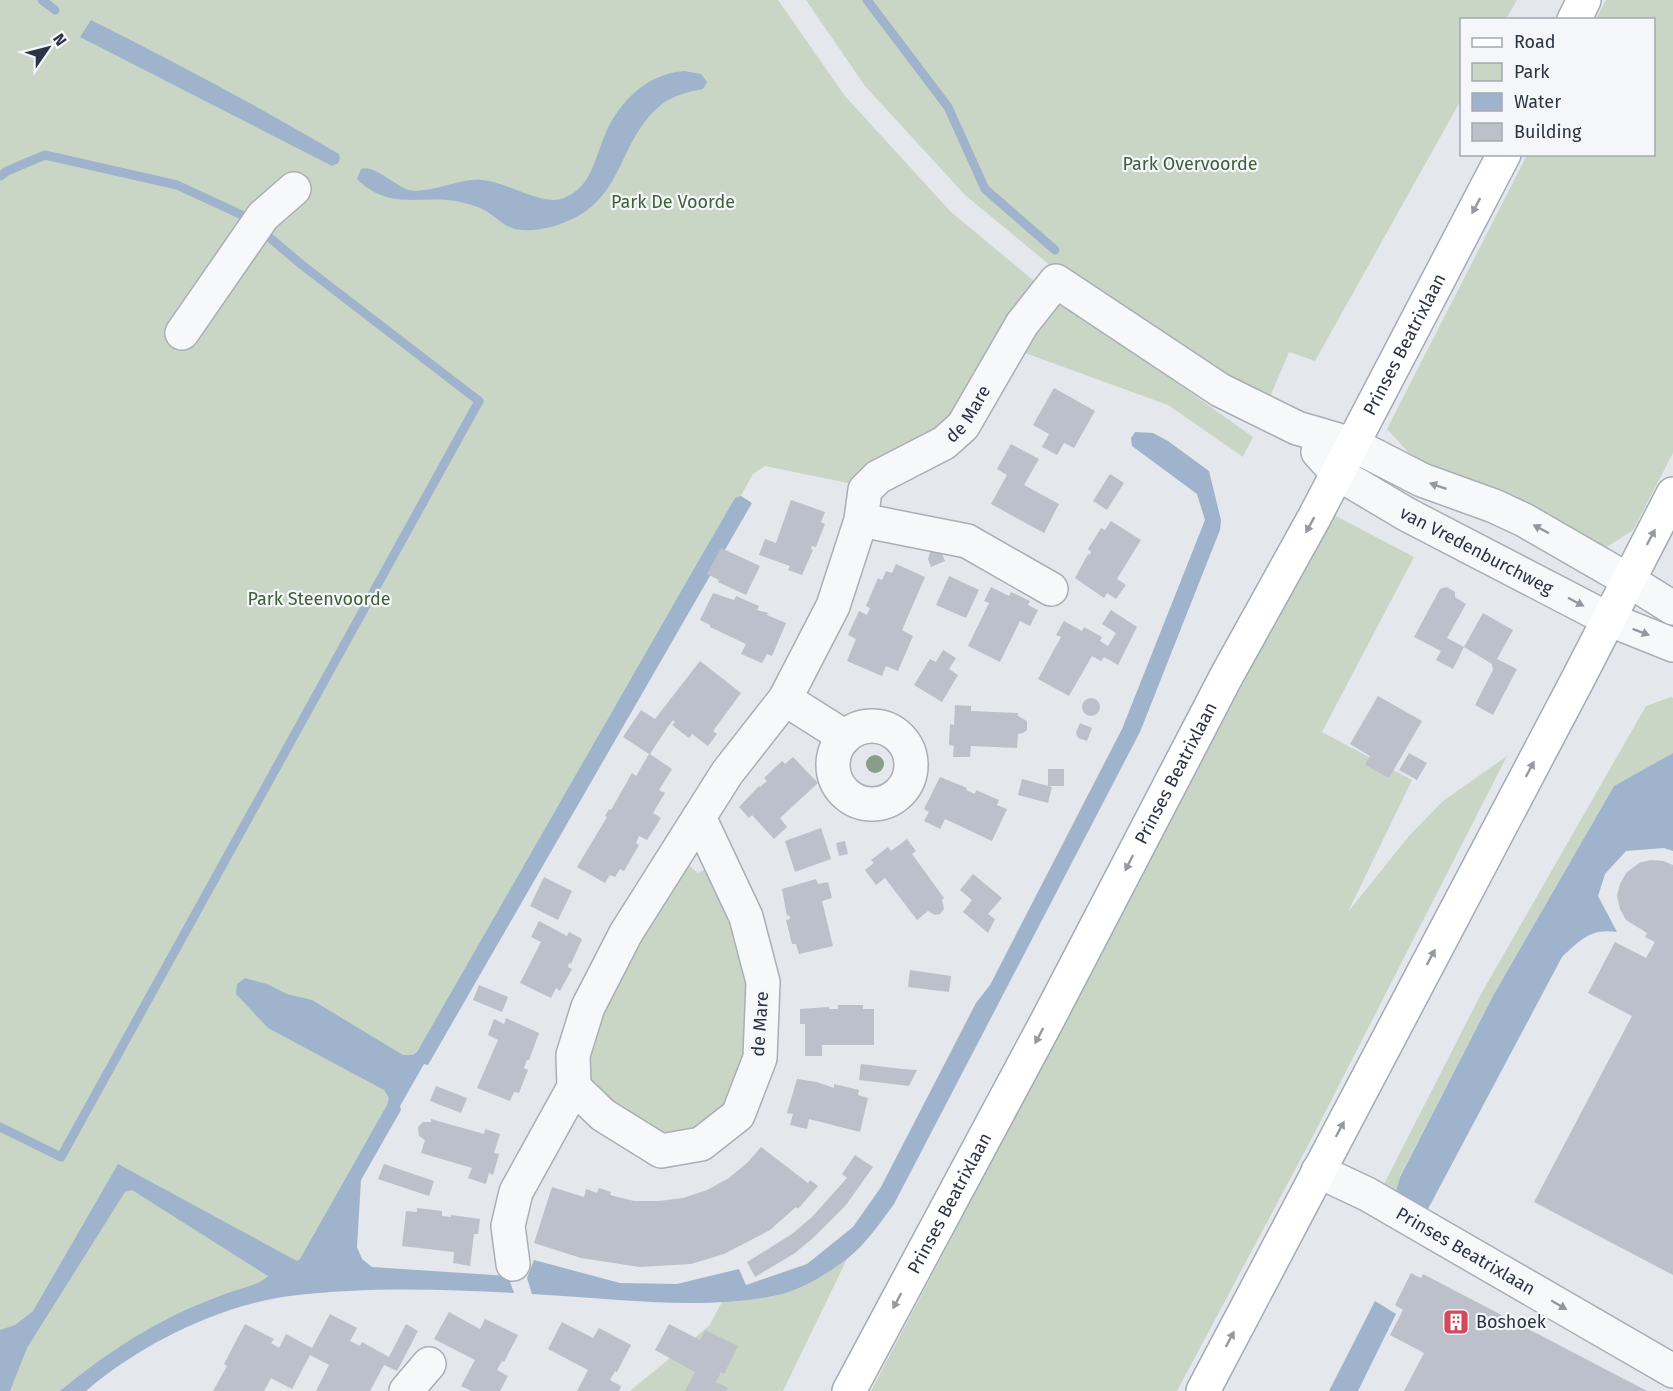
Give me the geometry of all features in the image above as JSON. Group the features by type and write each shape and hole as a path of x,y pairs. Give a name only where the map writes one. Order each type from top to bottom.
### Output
{"main road":[{"path":"1575,18 1584,0"},
{"name":"Prinses Beatrixlaan","path":"849,1391 1052,1013 1227,675 1337,473 1503,156"},
{"path":"1203,1391 1673,494"}],"street":[{"path":"182,333 256,227 294,189"},
{"name":"van Vredenburchweg","path":"1056,281 1220,390 1297,428 1352,444 1422,480 1494,506 1524,520 1673,608"},
{"name":"de Mare","path":"699,817 746,917 763,982 760,1058 738,1115 701,1144 661,1151 603,1115 574,1087 573,1055 588,1007 626,933 699,817 727,773 785,699 833,606 861,520 865,490 878,477 944,444 963,426 1022,324 1056,281"},
{"name":"van Vredenburchweg","path":"1297,428 1337,473 1406,514 1608,619 1673,645"},
{"path":"861,520 967,541 1051,589"},
{"path":"785,699 845,736"},
{"path":"513,1264 508,1226 516,1191 574,1087"},
{"name":"Prinses Beatrixlaan","path":"1318,1171 1367,1194 1673,1371"},
{"path":"406,1391 429,1364"}],"green space":[{"name":"Park Steenvoorde","path":"0,0 778,0 845,96 951,212 1039,285 1253,437 1243,457 1168,405 1000,344 940,437 848,483 765,466 753,474 308,1270 135,1344 76,1391 0,1391"},
{"name":"Park Overvoorde","path":"806,0 1517,0 1507,18 1460,18 1460,102 1315,361 1289,352 1262,416 1063,276 965,195 865,86"},
{"path":"1606,0 1673,0 1673,453 1633,530 1595,555 1409,453 1387,429 1526,156 1655,156 1655,18 1597,18"},
{"path":"1332,514 1414,557 1322,732 1412,780 1348,912 1409,836 1443,801 1507,756 1313,1136 1177,1391 871,1391"},
{"path":"1673,698 1673,753 1614,786 1494,994 1400,1176 1397,1192 1409,1198 1404,1206 1380,1192 1481,994 1646,706"},
{"path":"685,862 698,873 718,863 750,969 744,1082 711,1125 660,1136 598,1095 585,1068 590,1027"},
{"path":"847,1259 783,1391 630,1391 709,1326 722,1302 776,1296 809,1283"}],"water":[{"path":"91,20 309,136 339,154 338,163 332,166 80,37"},
{"path":"684,71 701,74 707,82 703,89 676,96 661,105 636,134 612,182 601,197 588,210 558,225 534,230 516,229 471,205 456,201 393,198 369,189 357,179 361,169 366,168 378,172 409,190 426,190 463,181 481,180 502,184 535,197 555,200 564,198 584,183 614,118 632,95 656,78"},
{"path":"1135,432 1153,433 1168,441 1209,471 1221,520 1220,530 1140,732 894,1204 867,1240 847,1259 812,1282 774,1296 715,1303 685,1303 532,1294 527,1278 534,1260 620,1283 677,1284 739,1269 746,1285 807,1264 853,1227 881,1187 976,1003 990,985 1122,729 1205,520 1197,494 1132,446 1131,438"},
{"path":"741,496 752,503 428,1065 424,1064 361,1180 357,1247 362,1259 372,1267 508,1276 514,1293 374,1290 318,1293 263,1301 209,1318 155,1343 107,1374 86,1391 60,1391 104,1357 166,1319 189,1308 255,1284 268,1276 132,1190 125,1192 27,1348 10,1391 0,1391 0,1330 15,1325 33,1311 118,1164 297,1261 300,1259 389,1098 384,1090 268,1028 236,994 237,984 245,978 267,984 287,994 312,1000 403,1055 413,1055 417,1052 735,498"},
{"path":"1673,753 1673,851 1664,848 1626,851 1605,874 1598,896 1617,932 1600,932 1586,937 1562,957 1428,1209 1396,1192 1400,1177 1494,994 1614,786"},
{"path":"1375,1301 1396,1314 1358,1391 1329,1391"}],"building":[{"path":"1054,388 1095,411 1074,448 1064,443 1057,455 1042,447 1049,434 1033,425"},
{"path":"1011,444 1039,459 1024,485 1059,504 1044,533 991,504 1007,475 997,469"},
{"path":"1110,474 1124,483 1107,510 1093,501"},
{"path":"791,500 825,512 821,522 825,524 816,547 812,546 813,550 802,575 788,570 790,566 759,555 765,539 776,543"},
{"path":"1111,521 1141,540 1117,579 1126,585 1116,599 1107,593 1104,598 1075,578 1088,554 1090,555 1091,552 1088,549 1101,528 1105,530"},
{"path":"939,547 945,561 931,567 928,559 931,550"},
{"path":"721,548 760,566 746,595 718,582 719,580 707,574"},
{"path":"896,564 925,577 902,630 913,636 898,671 886,666 882,676 847,661 856,639 848,635 859,611 867,615 870,608 866,606 878,578 882,580 886,571 892,573"},
{"path":"949,576 979,590 966,618 936,605"},
{"path":"991,587 1009,596 1011,592 1030,601 1028,605 1038,610 1030,626 1020,621 1000,662 968,646 989,603 984,601"},
{"path":"1447,587 1455,592 1455,597 1466,604 1447,638 1464,647 1453,669 1436,660 1441,651 1414,637 1440,589"},
{"path":"713,593 734,600 736,596 759,606 757,610 786,623 772,656 767,654 762,663 741,654 746,644 700,620"},
{"path":"1111,610 1137,627 1118,665 1104,657 1101,661 1092,656 1069,696 1038,679 1061,637 1056,635 1064,621 1082,631 1084,627 1102,637 1100,641 1108,646 1116,633 1102,624"},
{"path":"1483,613 1513,630 1497,659 1517,669 1493,715 1475,705 1493,670 1492,664 1464,647"},
{"path":"943,650 956,658 949,669 958,675 942,702 914,685 930,659 936,662"},
{"path":"700,661 741,693 713,731 717,734 708,746 692,734 689,738 672,725 675,722 673,720 667,728 650,754 672,769 659,790 665,793 653,813 661,818 647,840 639,836 636,843 639,845 624,871 620,869 615,877 610,875 605,883 577,867 607,817 605,816 609,809 611,810 632,773 636,776 649,754 623,737 641,710 655,719"},
{"path":"1378,696 1422,721 1389,778 1365,765 1370,756 1350,744"},
{"path":"1091,698 1097,701 1100,707 1097,713 1091,716 1085,713 1082,707 1085,701"},
{"path":"955,705 971,706 971,711 1018,713 1018,716 1027,721 1027,730 1018,734 1017,748 971,746 970,757 953,757 954,746 949,745 950,724 954,725"},
{"path":"1080,723 1092,728 1087,741 1078,738 1076,732"},
{"path":"1409,753 1427,763 1417,780 1399,770"},
{"path":"793,757 818,783 780,818 787,827 774,839 752,815 749,818 739,807 767,781 764,778 782,761 785,764"},
{"path":"1048,769 1064,769 1064,786 1048,786"},
{"path":"940,777 967,788 966,790 975,794 976,790 999,800 997,805 1007,809 992,841 945,819 940,829 924,821 929,812 924,809"},
{"path":"1022,779 1052,787 1048,803 1018,795"},
{"path":"821,828 831,859 795,872 785,841"},
{"path":"907,839 916,851 912,854 944,898 942,900 944,909 940,914 935,915 928,911 917,920 885,878 876,885 865,870 874,863 871,860 888,847 891,851"},
{"path":"845,841 848,854 839,856 836,843"},
{"path":"1651,860 1673,865 1673,1275 1534,1202 1632,1016 1588,993 1615,942 1646,958 1655,942 1645,937 1647,933 1626,920 1617,896 1626,873 1639,863"},
{"path":"973,874 1002,898 988,914 995,919 988,933 963,912 972,900 960,890"},
{"path":"544,877 572,891 558,920 530,906"},
{"path":"816,879 818,884 828,882 832,898 822,901 833,946 799,954 796,944 792,944 786,920 790,919 789,915 787,916 782,889"},
{"path":"539,921 567,936 569,932 582,939 571,964 569,963 568,967 572,969 560,991 556,988 551,998 520,983 541,942 531,937"},
{"path":"910,970 951,976 949,992 908,987"},
{"path":"479,985 508,997 502,1012 473,1000"},
{"path":"838,1005 863,1005 863,1009 874,1009 874,1045 822,1045 822,1056 805,1056 805,1024 800,1024 800,1009 829,1007 829,1009 838,1009"},
{"path":"506,1018 539,1033 524,1068 528,1070 519,1093 514,1092 510,1101 477,1088 498,1040 488,1035 494,1019 504,1024"},
{"path":"861,1064 917,1070 909,1086 859,1080"},
{"path":"797,1079 817,1082 834,1088 834,1084 859,1090 858,1095 868,1098 860,1132 809,1119 807,1129 790,1125 793,1114 787,1113"},
{"path":"436,1086 467,1098 461,1113 430,1101"},
{"path":"431,1119 484,1134 485,1129 500,1134 494,1153 499,1154 493,1175 489,1173 486,1184 468,1178 472,1168 421,1153 425,1140 419,1136 418,1127 423,1122 431,1122"},
{"path":"761,1147 808,1183 810,1180 818,1186 798,1209 796,1207 770,1230 724,1254 691,1264 639,1267 581,1258 534,1243 552,1187 584,1197 586,1189 597,1193 599,1188 611,1192 610,1195 634,1201 683,1198 707,1190 729,1178"},
{"path":"855,1155 873,1167 846,1205 795,1253 755,1277 747,1262 792,1234 812,1217 847,1178 842,1174"},
{"path":"384,1164 434,1181 429,1196 378,1179"},
{"path":"417,1208 442,1211 442,1216 480,1219 478,1234 474,1234 470,1266 453,1263 454,1252 402,1246 406,1211 417,1212"},
{"name":"Boshoek","path":"1411,1273 1421,1278 1423,1274 1647,1391 1404,1391 1424,1353 1390,1335 1403,1310 1395,1305"},
{"path":"449,1312 480,1329 485,1319 518,1335 504,1362 502,1361 497,1370 508,1376 500,1391 471,1391 461,1386 475,1360 434,1339"},
{"path":"330,1314 357,1328 350,1341 360,1346 362,1342 389,1357 406,1324 418,1331 397,1371 384,1365 370,1391 316,1391 329,1365 310,1355 292,1389 271,1378 264,1391 213,1391 227,1366 224,1364 245,1324 274,1339 271,1343 279,1348 286,1334 312,1348"},
{"path":"562,1322 593,1338 599,1328 631,1345 617,1372 615,1371 610,1380 621,1386 619,1391 577,1391 588,1370 548,1349"},
{"path":"669,1324 700,1340 705,1330 738,1346 724,1374 721,1372 716,1382 728,1388 726,1391 685,1391 695,1372 655,1350"}],"waterway":[{"path":"42,0 55,10"},
{"path":"867,0 948,107 985,189 1055,250"},
{"path":"0,176 45,155 177,185 244,216 302,265 479,401 61,1157 0,1127"}],"place":[{"name":"Boshoek","path":"1456,1322"}],"park label":[{"name":"Park De Voorde","path":"673,202"}]}
